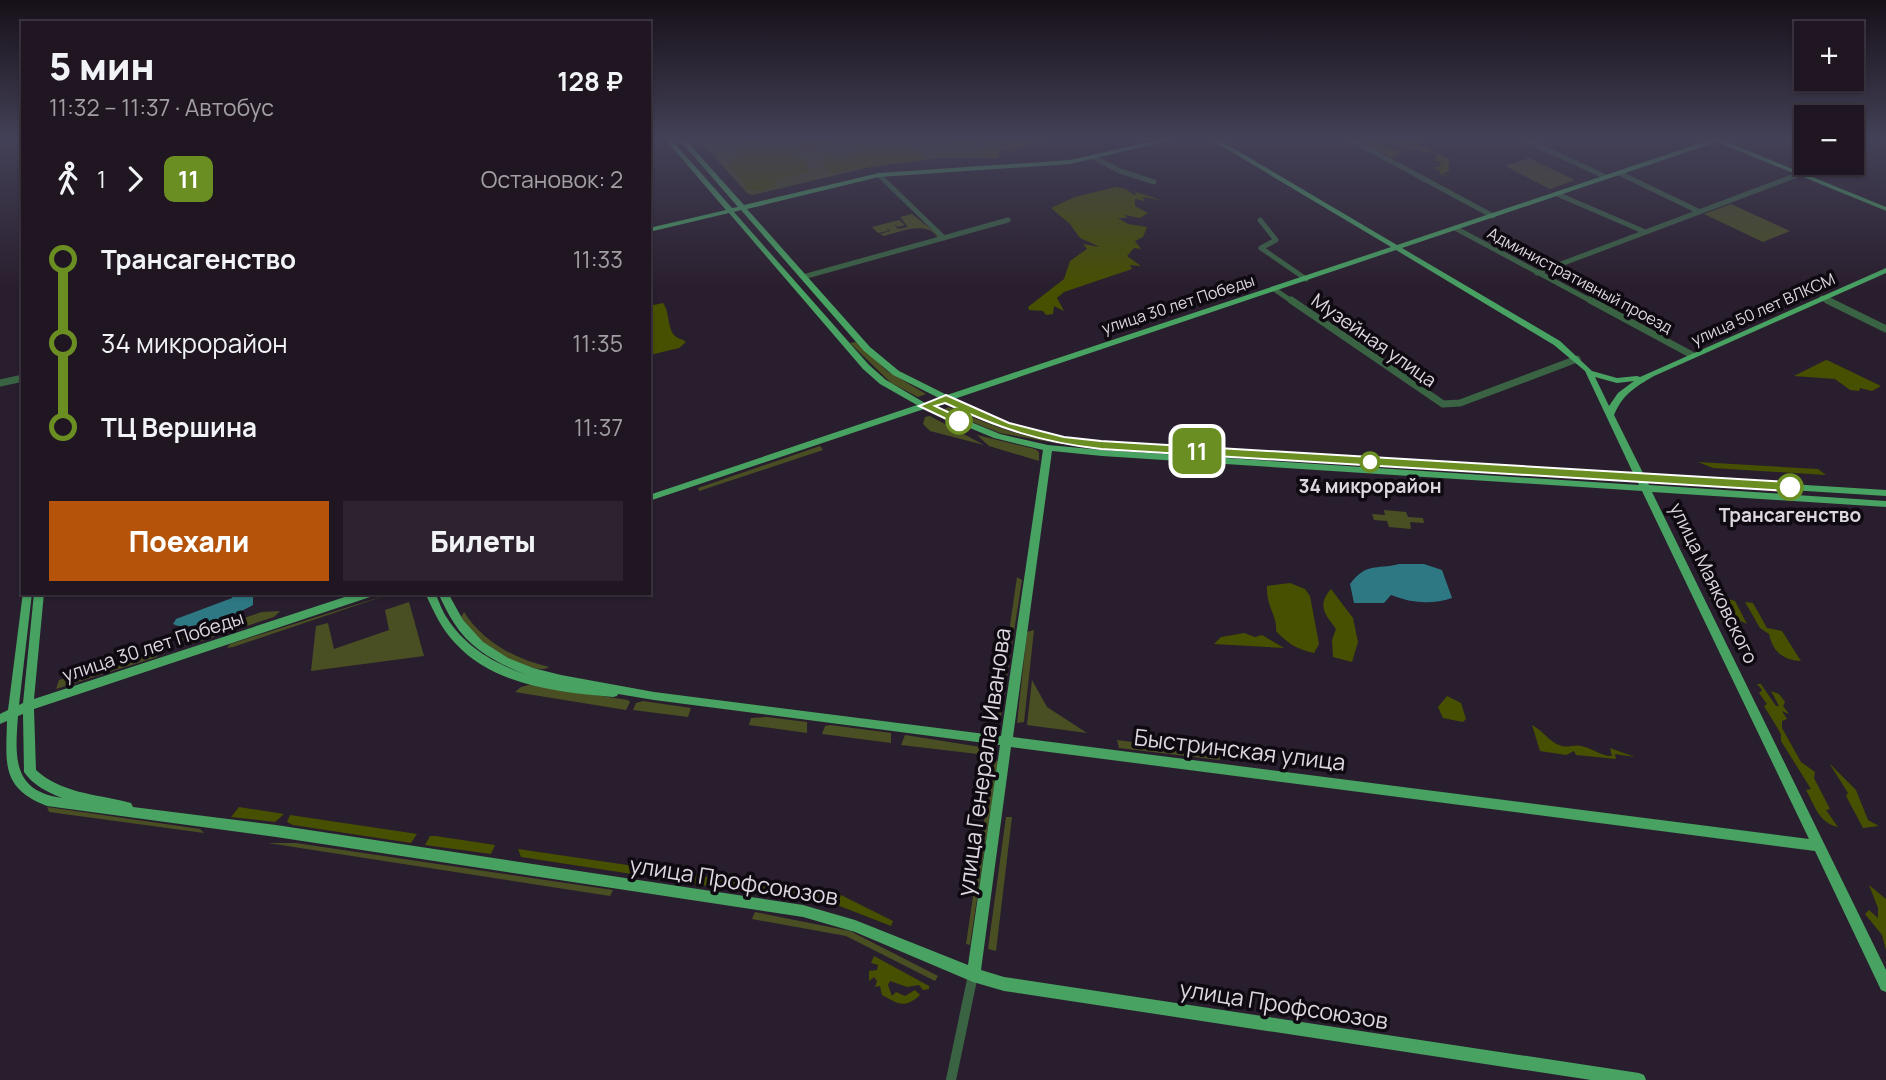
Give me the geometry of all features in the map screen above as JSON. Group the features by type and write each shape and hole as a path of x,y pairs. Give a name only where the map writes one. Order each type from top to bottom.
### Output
{"main road":[{"path":"711,188 866,367 883,382 925,406 985,432 1048,447 1645,483 1886,493"},
{"path":"725,188 874,356 905,379 993,422 1064,440 1263,459"},
{"path":"651,228 813,188"},
{"path":"741,206 819,188"},
{"name":"улица Маяковского","path":"1298,188 1399,247"},
{"name":"улица Маяковского","path":"1303,188 1557,343 1588,370 1886,985"},
{"path":"1399,247 1573,188"},
{"path":"1835,188 1886,209"},
{"name":"улица 30 лет Победы","path":"651,497 1399,247"},
{"name":"улица 50 лет ВЛКСМ","path":"1611,414 1614,403 1622,394 1651,374 1886,270"},
{"name":"улица 50 лет ВЛКСМ","path":"1588,370 1617,381 1651,374"},
{"path":"1600,391 1608,395 1622,394"},
{"name":"улица Генерала Иванова","path":"973,975 1048,447"},
{"path":"1645,483 1886,504"},
{"name":"улица Профсоюзов","path":"27,595 7,714 13,766 19,783 29,792 68,806 144,812 803,911 862,927 973,975 1045,991 1639,1080"},
{"name":"улица Профсоюзов","path":"39,595 29,706 30,772 38,780 65,794 144,812"},
{"name":"улица 30 лет Победы","path":"7,714 363,595"},
{"name":"Быстринская улица","path":"431,595 442,622 456,640 482,661 525,680 566,688 654,696 1008,740 1820,846"},
{"name":"Быстринская улица","path":"444,595 464,632 498,658 531,673 654,696"}],"street":[{"path":"893,188 944,238"},
{"path":"1442,188 1493,216"},
{"path":"1651,188 1698,211"},
{"path":"1537,273 1760,188"},
{"path":"1557,194 1643,232"},
{"path":"803,277 1009,220"},
{"path":"1260,220 1276,240 1261,248 1306,279"},
{"name":"Административный проезд","path":"1455,228 1692,355"},
{"name":"Музейная улица","path":"1274,289 1443,404 1460,403 1577,359"},
{"path":"1822,298 1886,329"},
{"path":"0,386 21,381"},
{"name":"улица Генерала Иванова","path":"951,1080 973,975"}],"green space":[{"path":"743,188 781,188 753,195"},
{"path":"744,188 768,188 762,191"},
{"path":"1110,188 1123,188 1134,195 1137,194 1133,191 1161,200 1143,197 1144,201 1135,199 1135,206 1148,213 1140,218 1125,215 1127,218 1118,218 1128,224 1147,227 1143,237 1135,241 1141,249 1134,248 1127,256 1141,266 1130,265 1132,269 1064,292 1057,298 1064,311 1054,306 1053,314 1046,315 1043,311 1029,310 1028,307 1064,279 1070,261 1087,249 1083,244 1100,247 1080,238 1070,224 1051,208 1075,197"},
{"path":"1731,204 1790,231 1763,242 1704,214"},
{"path":"912,214 941,237 938,238 920,228 884,236 880,234 890,231 887,228 888,231 878,233 872,227 899,220 905,225 898,227 894,224 898,229 908,227 900,217"},
{"path":"663,303 672,333 686,342 679,348 651,355 651,306"},
{"path":"856,342 887,371 926,394 918,397 891,383 850,343"},
{"path":"1826,360 1881,386 1872,391 1860,388 1859,391 1850,390 1835,379 1794,376"},
{"path":"949,407 1012,432 1077,447 1000,433 942,410"},
{"path":"930,416 984,445 930,431 923,424 925,417"},
{"path":"977,435 1035,449 1039,452 1039,461 989,446"},
{"path":"820,446 823,450 699,491 698,488"},
{"path":"1698,462 1818,469 1826,475 1713,468"},
{"path":"1384,510 1406,512 1408,517 1423,518 1424,523 1410,522 1411,529 1389,527 1387,521 1374,520 1372,514 1385,515"},
{"path":"1017,577 1022,580 1000,722 996,722"},
{"path":"1290,583 1305,589 1310,596 1319,644 1314,653 1293,645 1276,631 1267,586"},
{"path":"1331,589 1353,618 1358,642 1352,662 1333,657 1332,640 1336,629 1326,615 1323,605"},
{"path":"1707,592 1735,601 1747,624 1741,621 1733,626 1737,633 1723,624"},
{"path":"387,595 387,595 227,648 230,644"},
{"path":"409,602 424,656 311,671 316,626 328,623 334,649 389,630 385,610"},
{"path":"1745,602 1753,603 1767,628 1782,631 1801,661 1784,657 1776,650 1769,634 1760,628"},
{"path":"280,611 274,617 192,644 179,639 262,612"},
{"path":"464,612 481,632 501,648 549,667 543,669 526,666 489,648 460,619"},
{"path":"1034,630 1024,722 1017,723 1027,632"},
{"path":"1244,633 1255,637 1262,635 1284,648 1214,644 1221,637"},
{"path":"155,648 157,657 56,689 59,680"},
{"path":"1032,680 1047,707 1087,733 1027,725"},
{"path":"1757,684 1761,684 1776,706 1779,706 1771,691 1779,694 1785,702 1783,706 1789,714 1782,711 1787,719 1782,721 1782,728 1801,762 1815,772 1814,778 1830,809 1826,810 1838,827 1826,822 1815,808 1806,790 1811,789 1781,741 1781,734 1764,706 1767,704 1759,693 1762,690"},
{"path":"529,685 630,702 626,710 515,692"},
{"path":"1447,696 1461,703 1466,719 1463,722 1443,718 1438,707"},
{"path":"643,701 691,708 688,717 633,710 636,703"},
{"path":"767,717 807,722 807,733 749,725 751,718"},
{"path":"1532,725 1562,746 1581,746 1612,756 1610,748 1635,757 1615,754 1616,759 1576,755 1574,751 1566,755 1540,751"},
{"path":"825,726 891,733 891,743 822,734"},
{"path":"905,735 987,748 986,755 901,745"},
{"path":"1117,740 1224,754 1219,760 1119,748"},
{"path":"993,760 998,761 970,945 966,944"},
{"path":"1829,763 1856,790 1868,820 1879,826 1863,828 1846,796 1848,793"},
{"path":"47,807 200,829 204,833 49,812"},
{"path":"239,807 284,814 275,822 231,817"},
{"path":"290,815 417,834 411,843 293,825 287,822"},
{"path":"1006,817 1012,817 996,951 988,949"},
{"path":"430,836 495,845 491,854 425,845"},
{"path":"268,843 296,843 613,890 610,896"},
{"path":"518,849 648,868 645,876 521,857"},
{"path":"657,870 767,885 764,893 655,879"},
{"path":"1869,885 1886,899 1886,950 1882,935 1865,914 1869,910 1878,918 1878,908"},
{"path":"789,888 841,895 893,921 891,926 832,903 781,895 782,890 787,892"},
{"path":"755,912 850,931 938,976 935,981 846,936 752,919"},
{"path":"874,956 929,986 929,989 923,990 919,985 907,987 890,981 888,985 892,996 896,992 905,996 915,990 920,995 901,1004 882,995 880,986 875,987 877,981 874,977 869,981 869,971 877,970 878,965 871,963"}],"water":[{"path":"1399,564 1424,564 1442,570 1452,598 1421,602 1391,595 1384,603 1354,603 1350,584 1361,572"},
{"path":"233,595 253,595 253,605 201,624 173,624 176,619 232,598"}],"bus line":[{"name":"11","path":"959,421 925,406 946,399 982,418 1006,426 1047,437 1101,445 1790,487"}],"place":[{"name":"34 микрорайон","path":"1370,462"},
{"name":"Трансагенство","path":"1790,487"}]}
